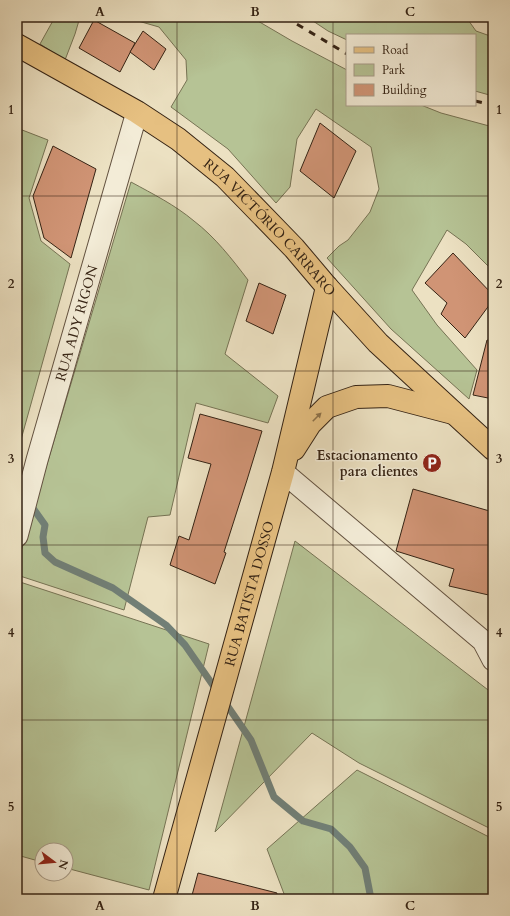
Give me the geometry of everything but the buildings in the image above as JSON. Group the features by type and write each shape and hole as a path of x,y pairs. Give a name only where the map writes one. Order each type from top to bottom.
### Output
{"main road":[{"name":"RUA VICTÓRIO CARRARO","path":"17,44 137,112 178,139 225,177 294,248 378,343 493,449"},
{"name":"RUA BATISTA DOSSO","path":"164,899 285,466 327,287"},
{"path":"285,466 310,424 327,407 356,397 388,396 456,414"}],"street":[{"name":"RUA ADY RIGON","path":"17,536 39,452 137,112"},
{"path":"285,466 484,641 493,660"}],"green space":[{"path":"55,17 80,17 65,60 40,44"},
{"path":"124,17 251,17 346,69 346,106 424,106 441,113 493,127 493,271 466,244 447,230 412,290 437,325 477,370 469,399 391,329 327,258 339,246 348,240 370,212 379,189 371,147 316,109 297,139 290,187 276,203 228,149 171,107 187,80 186,60 159,27"},
{"path":"307,17 466,17 476,31 493,37 493,96 476,91 476,34 346,34 346,40 328,31"},
{"path":"17,128 48,140 29,198 41,241 70,264 17,454"},
{"path":"131,182 172,205 202,227 223,249 248,280 225,354 278,396 268,423 196,403 170,515 148,517 124,610 17,575 17,565"},
{"path":"295,541 492,693 493,830 359,763 312,733 215,832"},
{"path":"17,581 209,644 149,890 74,870 74,842 34,842 34,860 17,855"},
{"path":"357,770 493,839 493,899 286,899 267,849"}],"waterway":[{"path":"30,504 45,525 43,537 45,553 55,562 113,588 166,625 185,645 217,691"},
{"path":"224,701 251,740 274,797 303,821 331,829 350,847 365,868 371,899"}],"railway":[{"path":"285,17 346,53"},
{"path":"476,101 493,105"}],"place":[{"name":"Estacionamento para clientes","path":"432,463"}]}
